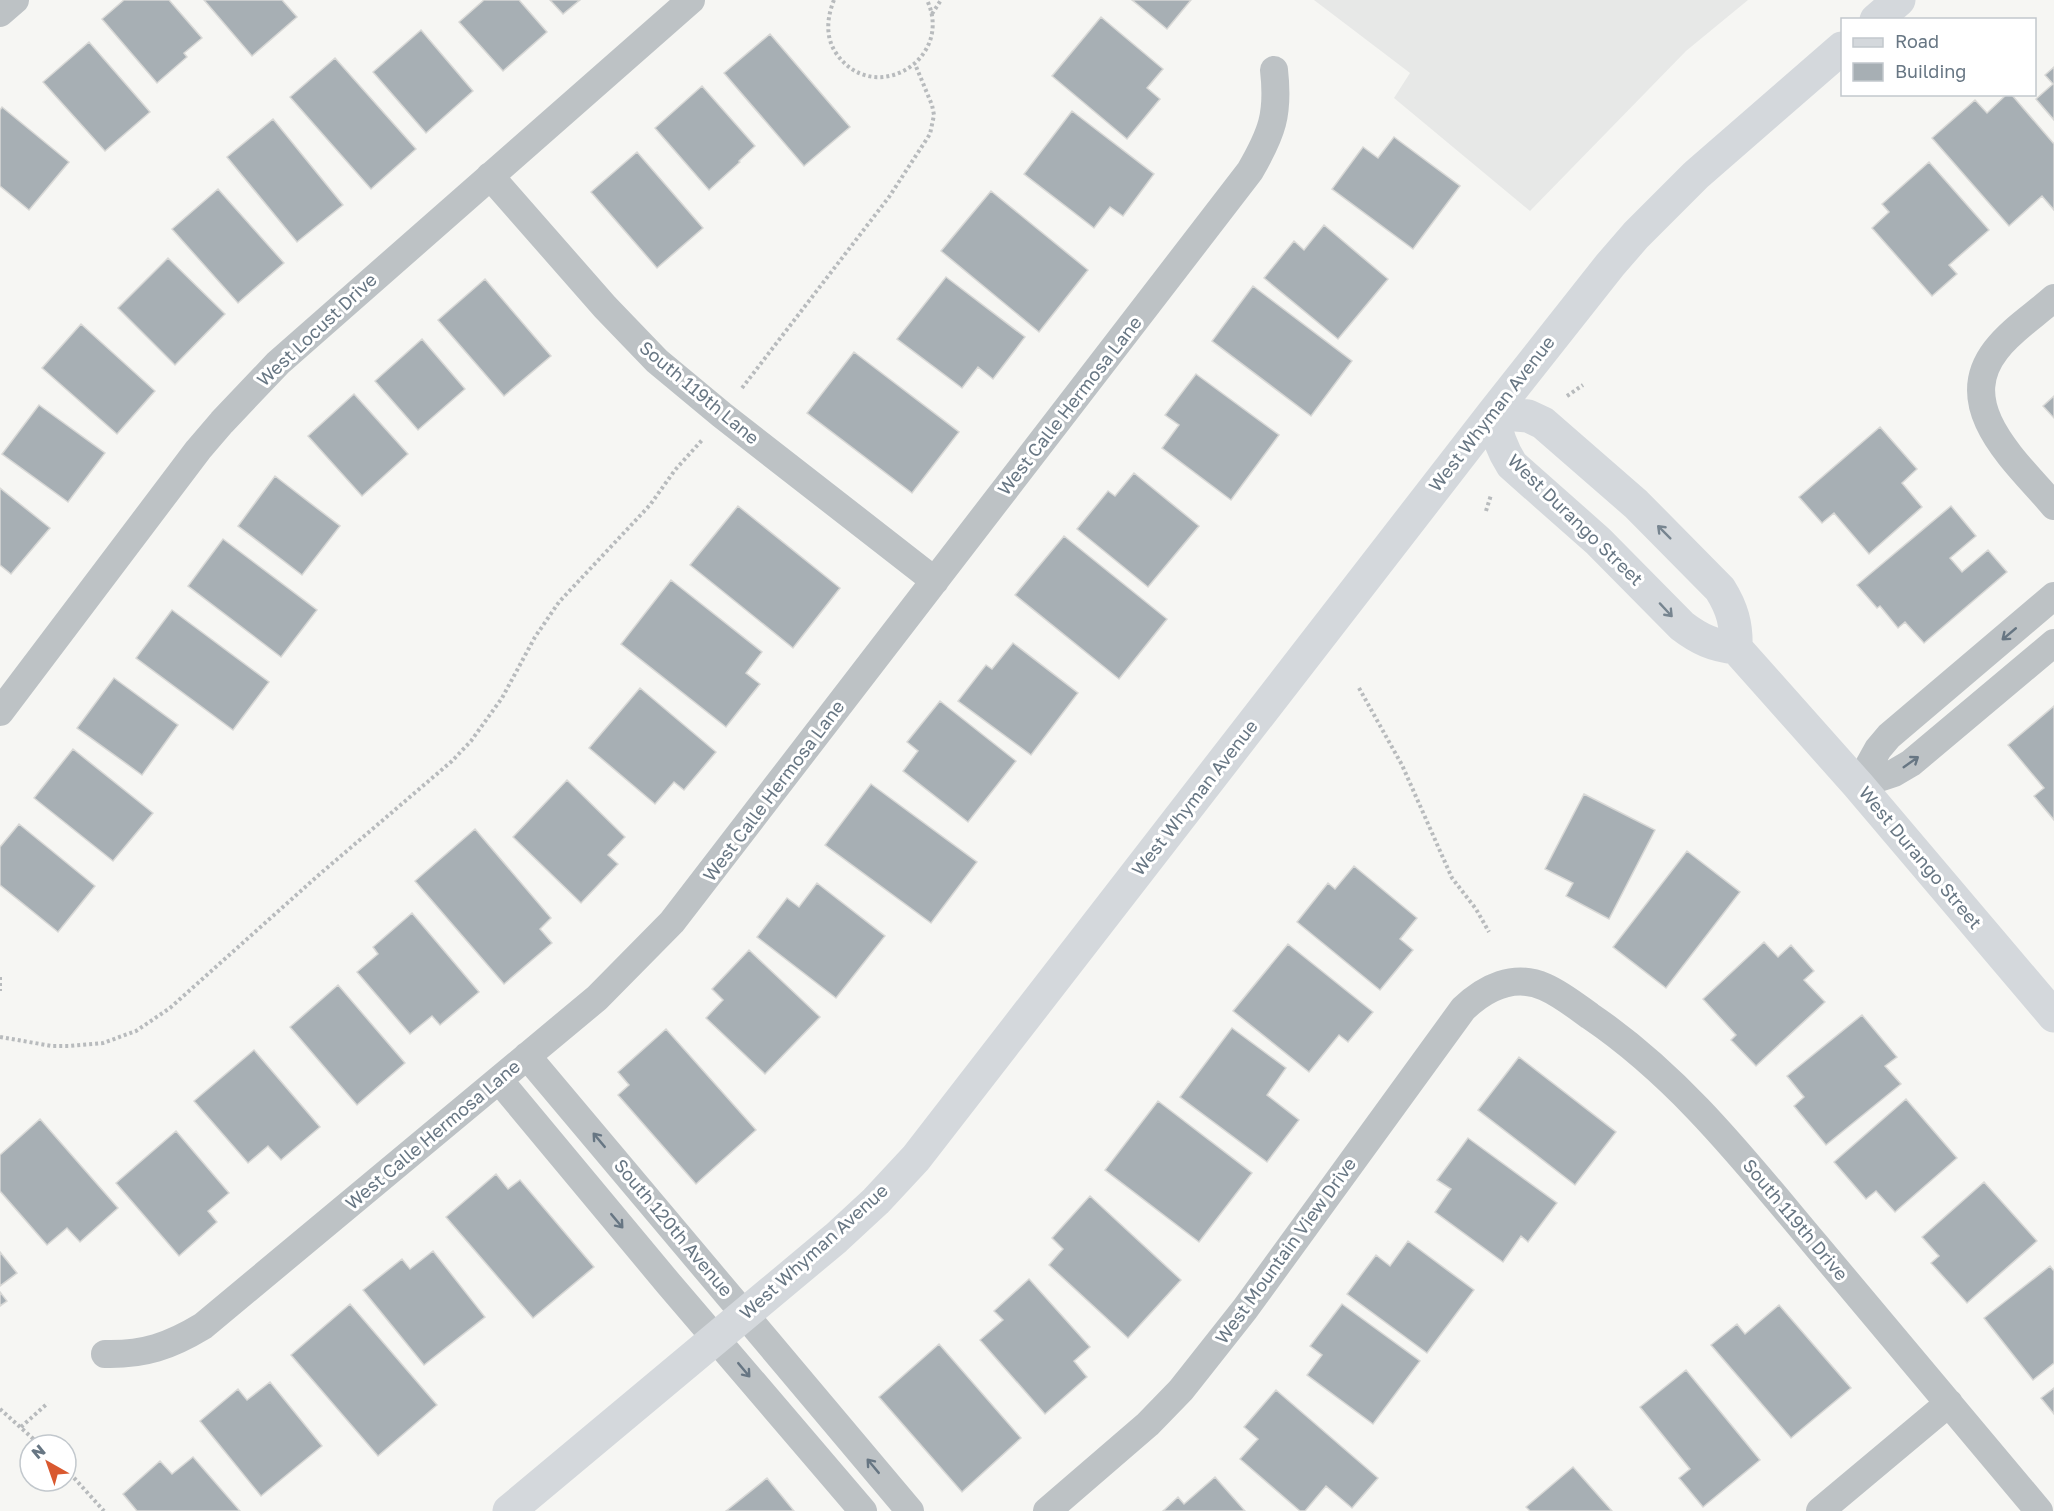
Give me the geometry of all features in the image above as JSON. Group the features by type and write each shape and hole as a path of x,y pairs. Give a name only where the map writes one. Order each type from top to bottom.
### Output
{"street":[{"path":"0,13 15,0"},
{"name":"West Locust Drive","path":"0,712 174,480 222,422 278,363 691,0"},
{"path":"1878,18 1899,0"},
{"name":"West Whyman Avenue","path":"509,1511 836,1238 916,1158 1493,413 1636,235 1696,175 1841,49"},
{"name":"West Calle Hermosa Lane","path":"105,1354 130,1354 158,1348 182,1339 203,1326 597,998 672,922 1250,171 1264,147 1274,122 1277,95 1274,70"},
{"name":"South 119th Lane","path":"490,176 630,334 657,361 722,415 935,581"},
{"path":"2054,298 1996,350 1984,368 1980,389 1983,409 1991,428 2003,446 2054,506"},
{"path":"1493,413 1528,416 1544,423 1636,504 1720,589 1734,616 1737,634 1736,648"},
{"name":"West Durango Street","path":"1493,413 1502,450 1512,465 1598,541 1682,626 1708,643 1736,648 1858,785 2054,1016"},
{"path":"1858,785 1888,736 2054,596"},
{"path":"1858,785 1894,773 1911,763 2054,643"},
{"name":"South 119th Drive","path":"1509,982 1527,982 1544,986 1624,1041 1665,1075 1726,1138 2039,1511"},
{"name":"West Mountain View Drive","path":"1047,1511 1121,1448 1181,1390 1245,1309 1463,1009 1491,987 1509,982"},
{"name":"South 120th Avenue","path":"527,1056 910,1511"},
{"name":"South 120th Avenue","path":"499,1080 668,1283 863,1511"},
{"path":"1820,1511 1949,1403"}],"path":[{"path":"834,0 828,21 828,35 836,54 851,69 863,75 876,77 903,72 924,54 930,42 932,15 927,0"},
{"path":"932,15 941,0"},
{"path":"0,1037 52,1046 85,1046 103,1043 136,1031 170,1008 321,873 452,761 471,741 502,698 535,637 559,602 650,505 681,462 722,415 889,197 925,143 933,124 934,115 927,91 915,64"},
{"path":"1359,688 1402,765 1452,878 1476,909 1489,932"},
{"path":"0,977 0,991"},
{"path":"21,1427 48,1403"},
{"path":"0,1409 27,1433"},
{"path":"78,1482 104,1511"}],"shaded area":[{"path":"1314,0 1748,0 1686,51 1530,211 1394,98 1410,73"}],"building":[{"path":"124,0 169,0 202,38 184,53 187,57 157,83 102,19"},
{"path":"204,0 282,0 297,17 252,56"},
{"path":"484,0 519,0 547,32 503,71 459,22"},
{"path":"550,0 580,0 563,14"},
{"path":"1132,0 1191,0 1167,29"},
{"path":"1101,17 1163,69 1147,88 1160,99 1127,139 1052,76"},
{"path":"421,30 473,91 426,133 373,72"},
{"path":"770,34 850,127 804,166 724,73"},
{"path":"89,42 150,112 105,151 43,82"},
{"path":"335,58 416,149 371,189 290,97"},
{"path":"2054,67 2054,120 2036,99 2053,84 2045,75"},
{"path":"702,86 755,146 709,190 655,128"},
{"path":"2005,96 2013,96 2054,144 2054,210 2042,196 2009,226 1932,138 1975,100 1987,113"},
{"path":"2,107 69,162 29,210 0,186 0,110"},
{"path":"1072,111 1154,174 1123,216 1110,207 1094,228 1024,174"},
{"path":"273,119 343,205 297,242 227,157"},
{"path":"1394,137 1460,186 1413,249 1332,189 1363,147 1378,158"},
{"path":"637,152 703,228 657,268 591,192"},
{"path":"1929,162 1989,230 1949,265 1957,274 1932,296 1872,228 1889,212 1882,204"},
{"path":"218,189 284,263 238,303 172,229"},
{"path":"991,191 1088,270 1039,332 941,251"},
{"path":"1324,225 1388,279 1338,339 1264,278 1294,241 1304,250"},
{"path":"168,258 225,314 175,365 118,308"},
{"path":"946,277 1025,337 993,379 978,367 962,388 897,339"},
{"path":"485,279 551,356 504,396 438,320"},
{"path":"1253,286 1352,361 1311,416 1212,341"},
{"path":"81,324 155,391 117,434 42,368"},
{"path":"422,339 465,389 418,430 375,381"},
{"path":"854,352 959,432 912,493 807,413"},
{"path":"1196,374 1279,435 1231,500 1162,448 1179,425 1165,415"},
{"path":"354,394 408,454 362,496 308,436"},
{"path":"2054,396 2054,418 2043,406"},
{"path":"39,405 105,453 68,502 2,454"},
{"path":"1880,427 1917,469 1902,483 1922,507 1869,554 1834,513 1822,523 1799,497"},
{"path":"1134,473 1199,526 1148,587 1077,529 1108,491 1115,496"},
{"path":"275,476 340,526 302,575 238,526"},
{"path":"0,488 50,528 11,574 0,565"},
{"path":"738,506 840,588 793,648 690,565"},
{"path":"1951,506 1976,536 1950,558 1962,572 1988,550 2007,572 1924,643 1905,622 1898,628 1880,606 1877,608 1857,585"},
{"path":"1064,536 1167,619 1119,679 1015,595"},
{"path":"223,539 317,610 281,657 188,586"},
{"path":"671,580 762,652 746,673 760,684 726,727 621,644"},
{"path":"172,610 269,682 233,730 136,658"},
{"path":"1013,643 1078,693 1031,755 958,701 986,665 992,669"},
{"path":"114,678 178,725 142,775 77,728"},
{"path":"640,688 716,752 684,790 674,782 655,804 589,748"},
{"path":"940,701 1016,761 968,822 903,771 918,751 907,742"},
{"path":"2054,706 2054,820 2034,796 2044,788 2008,745"},
{"path":"73,749 153,813 113,861 34,798"},
{"path":"567,780 625,837 608,855 618,864 581,903 513,837"},
{"path":"871,784 977,862 931,923 825,845"},
{"path":"1584,794 1655,830 1609,919 1566,896 1573,883 1545,869"},
{"path":"19,824 95,886 58,932 0,885 0,847"},
{"path":"475,829 551,918 540,929 552,943 504,984 415,881"},
{"path":"1687,851 1740,892 1666,988 1613,947"},
{"path":"1354,866 1417,918 1400,939 1413,950 1380,990 1297,922 1328,883 1335,889"},
{"path":"817,883 885,936 836,998 757,937 787,898 799,907"},
{"path":"412,913 479,992 440,1025 432,1016 410,1034 357,972 378,954 373,947"},
{"path":"1764,942 1778,957 1791,945 1814,971 1804,980 1825,1002 1756,1066 1731,1040 1736,1035 1703,999"},
{"path":"1288,944 1373,1012 1348,1042 1339,1035 1309,1072 1233,1011"},
{"path":"749,950 820,1017 765,1074 706,1018 723,1000 712,989"},
{"path":"338,985 405,1063 357,1105 290,1027"},
{"path":"1862,1015 1897,1057 1885,1066 1901,1084 1826,1145 1794,1106 1804,1097 1787,1076"},
{"path":"1232,1028 1286,1068 1267,1095 1299,1120 1267,1162 1180,1097"},
{"path":"666,1029 756,1130 696,1184 618,1095 629,1085 618,1072"},
{"path":"254,1050 320,1127 281,1160 268,1146 248,1163 194,1101"},
{"path":"1519,1057 1616,1132 1575,1185 1478,1110"},
{"path":"1906,1099 1957,1158 1895,1212 1876,1191 1866,1199 1834,1162"},
{"path":"1158,1101 1252,1173 1199,1242 1105,1170"},
{"path":"40,1119 118,1208 80,1242 67,1228 47,1245 0,1191 0,1155"},
{"path":"176,1131 229,1193 208,1211 217,1222 179,1256 116,1183"},
{"path":"1468,1138 1557,1203 1528,1242 1521,1236 1503,1262 1435,1212 1451,1189 1437,1180"},
{"path":"496,1174 508,1189 520,1180 594,1267 533,1318 446,1217"},
{"path":"1984,1182 2037,1241 1967,1303 1931,1263 1939,1256 1922,1237"},
{"path":"1090,1196 1181,1280 1128,1338 1049,1265 1063,1249 1052,1238"},
{"path":"1408,1241 1474,1290 1427,1353 1347,1294 1376,1255 1390,1266"},
{"path":"433,1251 485,1317 424,1365 363,1290 402,1259 410,1269"},
{"path":"0,1252 17,1273 0,1286"},
{"path":"2050,1266 2054,1271 2054,1363 2033,1380 1984,1318"},
{"path":"1029,1279 1090,1347 1074,1361 1087,1377 1045,1414 980,1340 1003,1320 994,1311"},
{"path":"0,1292 7,1301 0,1306"},
{"path":"350,1304 437,1405 378,1456 291,1355"},
{"path":"1342,1304 1420,1361 1373,1424 1307,1375 1322,1355 1310,1346"},
{"path":"1779,1305 1851,1388 1791,1438 1711,1345 1737,1324 1745,1334"},
{"path":"939,1344 1021,1438 962,1492 879,1397"},
{"path":"1686,1370 1760,1460 1703,1507 1679,1478 1690,1469 1640,1407"},
{"path":"270,1382 322,1446 261,1496 200,1421 238,1389 247,1400"},
{"path":"2054,1388 2054,1414 2041,1398"},
{"path":"1276,1390 1378,1478 1352,1508 1326,1486 1305,1511 1300,1511 1240,1459 1258,1439 1244,1427"},
{"path":"193,1457 240,1511 137,1511 123,1494 160,1461 172,1474"},
{"path":"1573,1467 1612,1511 1530,1511 1526,1507"},
{"path":"1215,1477 1245,1511 1163,1511 1178,1497 1184,1504"},
{"path":"767,1478 794,1511 726,1511"}]}
